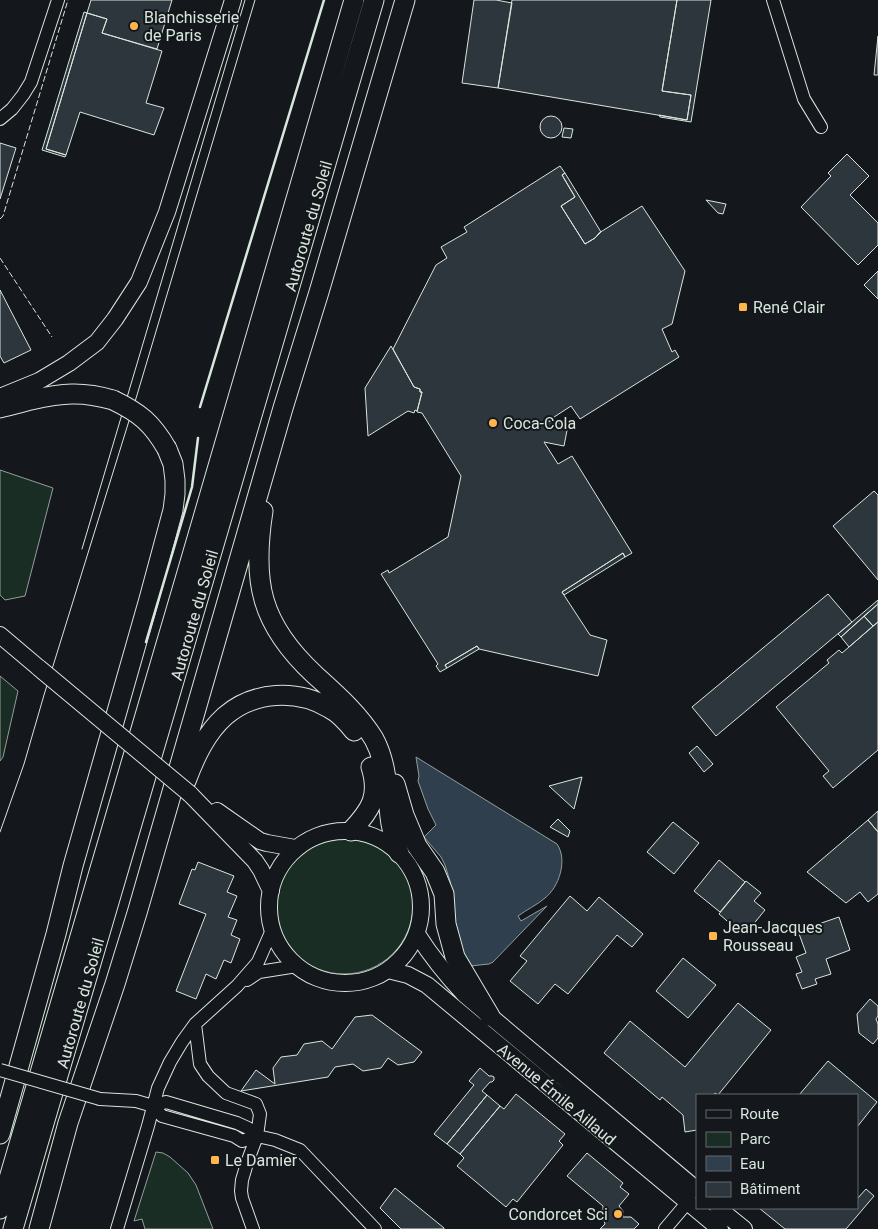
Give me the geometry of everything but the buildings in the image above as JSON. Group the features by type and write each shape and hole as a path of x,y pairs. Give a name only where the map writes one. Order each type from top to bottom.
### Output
{"highway":[{"name":"Autoroute du Soleil","path":"0,1209 354,0"},
{"name":"Autoroute du Soleil","path":"13,1229 374,0"},
{"path":"138,914 280,417 405,0"},
{"path":"319,292 269,479 258,548 260,585 271,620 286,645 304,665 349,707 368,730 379,750 392,776 404,815 418,846 435,872 444,894 446,924 455,957 490,1016"},
{"path":"0,408 65,394 97,395 130,408 143,418 159,435 167,449 173,464 175,494 173,510 149,599 75,857 56,934 0,1134"},
{"path":"39,1229 68,1123 138,914 189,774 202,743 213,728 226,716 244,704 277,695 308,699 330,708 340,716 362,742 374,777 373,802 369,811 351,831"},
{"path":"379,750 387,784 392,831 399,853"}],"main road":[{"path":"0,397 39,381 69,363 97,342 115,319 139,282 167,212 232,0"},
{"path":"0,635 190,794 256,861 271,890"},
{"path":"190,794 260,841 295,848"},
{"path":"351,831 381,840 399,853 407,861 418,885 421,902 421,915 417,934 412,945 404,955 388,970 364,981 341,983 329,981 313,976 297,966 278,942 272,930 269,912 271,890 278,872 295,848 311,838 332,832 351,831"},
{"name":"Avenue Émile Aillaud","path":"417,934 433,958 465,996 490,1016 692,1196"},
{"name":"Avenue Émile Aillaud","path":"388,970 408,975 427,986 692,1196"},
{"name":"Avenue Émile Aillaud","path":"703,1209 720,1229"},
{"path":"719,1209 744,1229"}],"street":[{"path":"0,119 12,109 31,82 58,0"},
{"path":"773,0 804,99 821,127"},
{"path":"117,1229 158,1088 170,1062 195,1024 237,986 258,962 272,930"},
{"path":"237,986 260,972 297,966"},
{"path":"195,1024 200,1064 208,1076 226,1093 256,1104 260,1114 257,1136 242,1180 241,1191 253,1229"},
{"path":"0,1070 100,1099 136,1101 153,1106 166,1102 237,1123 248,1128 257,1136 275,1140 300,1150 375,1229"},
{"path":"665,1229 692,1196"}],"green space":[{"path":"0,470 53,488 25,596 5,600 0,595"},
{"path":"0,676 18,691 3,757 0,761"},
{"path":"344,836 370,842 382,848 392,857 401,867 407,879 413,905 407,931 401,943 392,953 382,962 370,968 344,974 318,968 306,962 296,953 287,943 281,931 275,905 281,879 287,867 296,857 306,848 318,842"},
{"path":"156,1152 170,1157 188,1173 196,1185 213,1229 145,1229 142,1219 134,1221"}],"water":[{"path":"416,757 557,844 560,850 562,865 554,887 542,901 518,916 521,921 547,906 489,964 470,966 456,940 450,881 441,857 424,837 436,825 418,781"}],"tram line":[{"path":"82,549 245,0"},
{"path":"0,832 24,764 255,0"}],"fence":[{"path":"0,219 3,216 68,0"},
{"path":"0,258 52,337"}],"wall":[{"path":"200,407 324,0"},
{"path":"146,642 192,487 198,438"}],"place":[{"name":"Blanchisserie de Paris","path":"134,26"},
{"name":"René Clair","path":"743,307"},
{"name":"Coca-Cola","path":"493,423"},
{"name":"Jean-Jacques Rousseau","path":"713,936"},
{"name":"Le Damier","path":"215,1160"},
{"name":"Condorcet Sci","path":"618,1214"}]}
